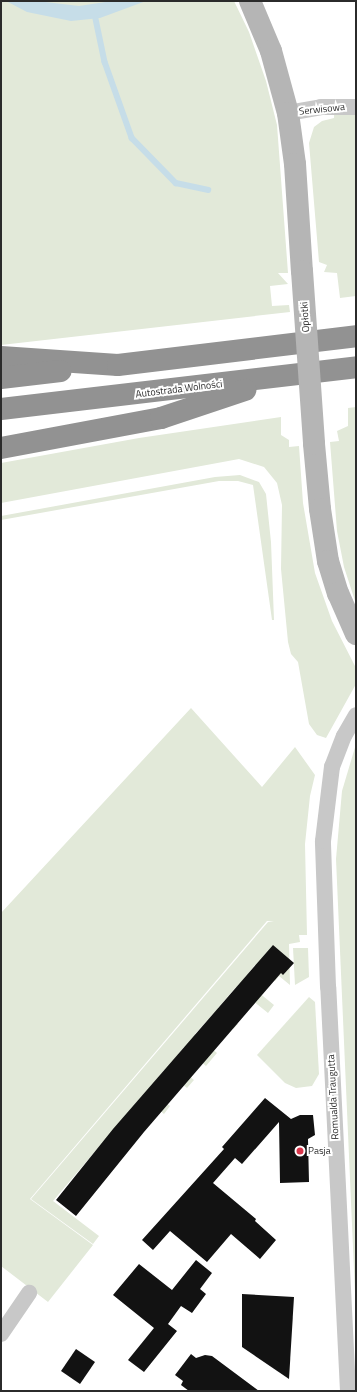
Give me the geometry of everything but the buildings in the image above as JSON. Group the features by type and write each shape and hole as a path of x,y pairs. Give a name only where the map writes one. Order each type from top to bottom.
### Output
{"highway":[{"path":"1,378 356,336"},
{"path":"1,357 118,365"},
{"name":"Autostrada Wolności","path":"1,409 356,367"},
{"path":"1,448 161,418 290,375"}],"street":[{"name":"Opłotki","path":"250,1 271,51 288,113 295,164 314,444 320,509 328,561 338,593 356,634"},
{"name":"Serwisowa","path":"288,113 321,107 356,106"},
{"name":"Romualda Traugutta","path":"348,1391 323,874 326,802 335,757 356,715"},
{"path":"1,1334 29,1293"}],"green space":[{"path":"1,1 234,1 249,32 266,81 277,125 288,273 278,273 288,284 270,286 272,306 289,305 290,312 1,345"},
{"path":"334,115 356,115 356,296 340,298 337,273 324,272 327,265 319,262 309,143 314,127 322,121 334,118"},
{"path":"356,407 356,604 344,567 337,531 330,442 339,441 337,431 348,426 348,408"},
{"path":"281,417 281,435 289,440 289,447 299,446 303,503 315,573 332,621 356,668 356,684 326,738 317,735 309,724 298,662 291,654 288,642 281,569 282,505 277,483 264,467 239,459 1,503 1,463 139,438"},
{"path":"240,475 259,482 266,494 271,542 274,620 272,620 253,485 238,481 219,481 1,520 1,516 215,477"},
{"path":"191,708 262,787 295,747 315,775 310,796 305,844 307,935 299,935 300,942 289,944 290,985 279,976 275,981 255,965 243,980 274,1005 268,1013 236,987 218,1008 238,1024 233,1029 214,1013 195,1034 217,1053 206,1066 184,1047 172,1062 194,1080 187,1088 164,1070 149,1089 170,1106 164,1114 142,1096 53,1201 99,1236 93,1244 31,1199 268,922 274,921 267,921 30,1199 93,1245 48,1302 1,1266 1,913"},
{"path":"356,744 356,1316 336,859 342,791"},
{"path":"293,948 308,948 309,977 295,985"},
{"path":"309,997 315,1002 319,1074 312,1086 296,1088 285,1083 257,1055"}],"water":[{"path":"6,1 37,1 79,6 112,1 146,1 100,18 71,21 27,12"}],"waterway":[{"path":"96,19 105,62 132,138 176,183 208,190"}],"place":[{"name":"Pasja","path":"300,1151"}]}
